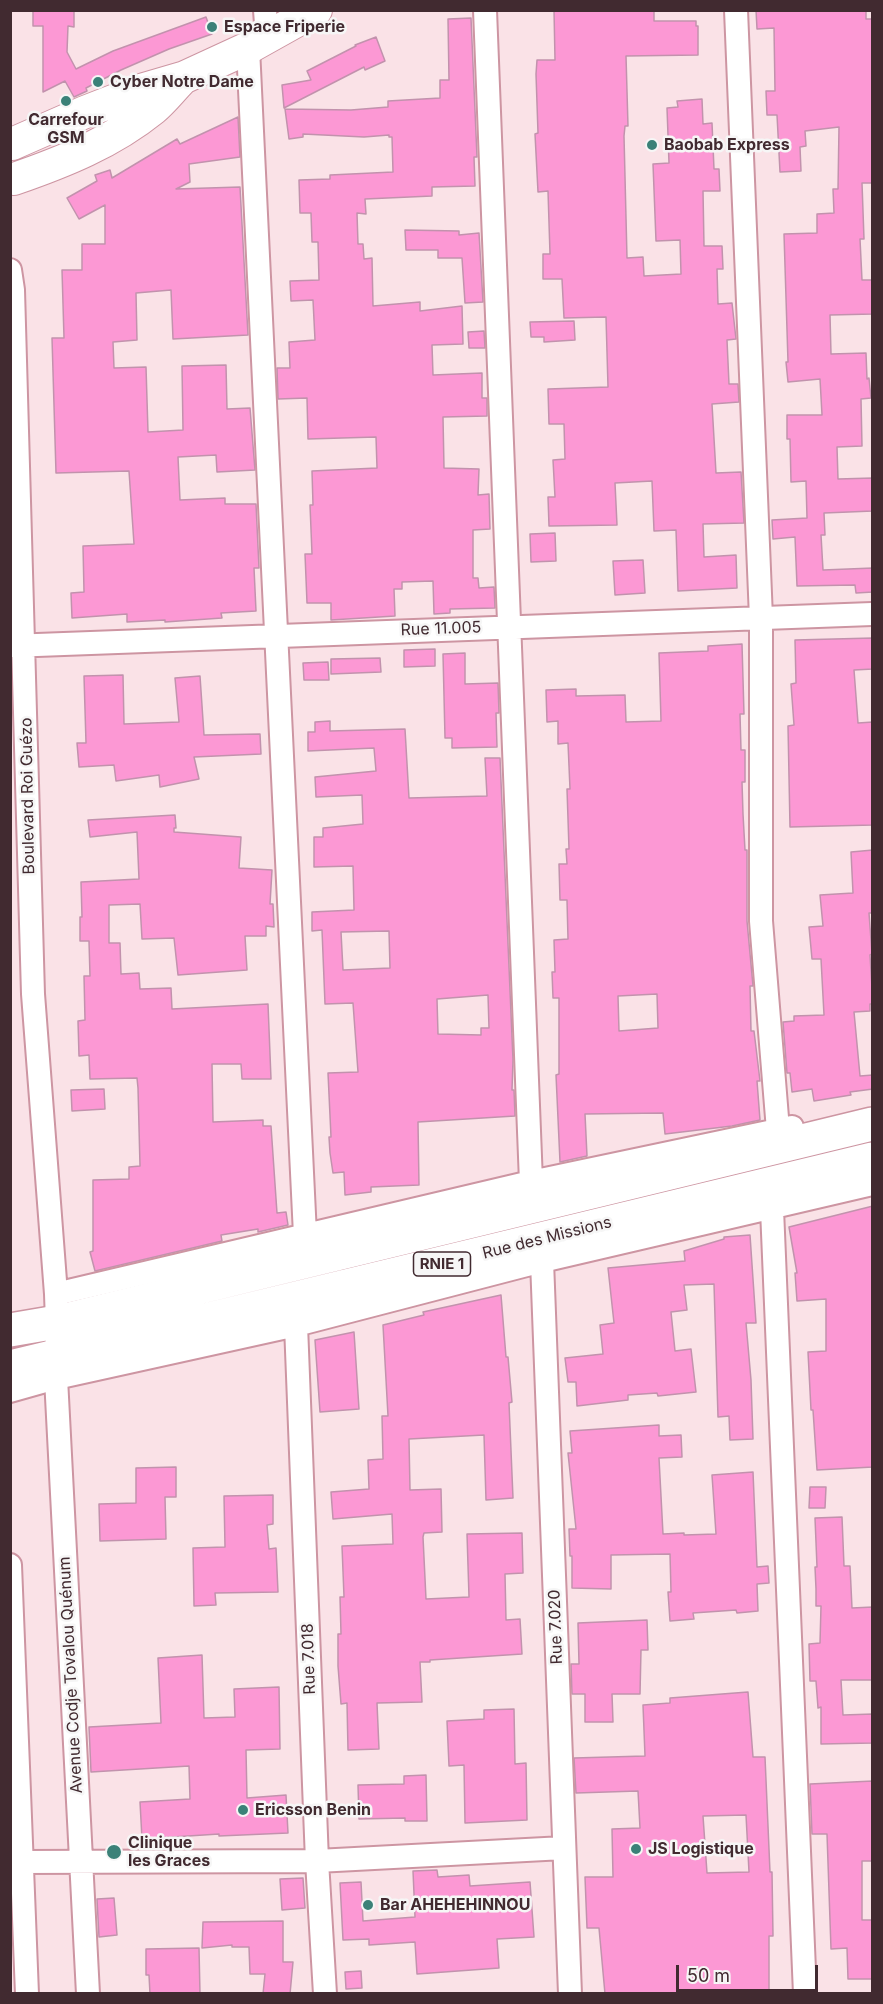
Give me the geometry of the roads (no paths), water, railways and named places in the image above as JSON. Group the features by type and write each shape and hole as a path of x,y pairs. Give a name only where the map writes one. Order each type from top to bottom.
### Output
{"highway":[{"name":"Rue des Missions","path":"10,1330 57,1308 873,1124"},
{"name":"Rue des Missions","path":"10,1367 56,1368 873,1159"}],"main road":[{"path":"12,181 63,162 113,137 154,108 185,77 260,32 316,10"},
{"path":"12,181 19,161 11,143 85,111 144,89 185,77"}],"street":[{"path":"485,10 531,1182"},
{"path":"736,10 761,618 761,921 778,1130"},
{"path":"260,32 277,635 305,1235"},
{"name":"Boulevard Roi Guézo","path":"10,270 13,290 17,645 33,994 57,1308 56,1368"},
{"name":"Rue 11.005","path":"17,645 873,614"},
{"path":"57,1308 305,1235 531,1182 873,1110"},
{"path":"10,1391 56,1368 296,1325 542,1261 873,1184"},
{"path":"772,1209 805,1994"},
{"name":"Rue 7.020","path":"542,1261 570,1994"},
{"name":"Rue 7.018","path":"296,1325 317,1861 325,1994"},
{"name":"Avenue Codje Tovalou Quénum","path":"56,1368 88,1994"},
{"path":"10,1565 27,1994"},
{"path":"21,1862 317,1861 564,1848"}],"place":[{"name":"Espace Friperie","path":"212,27"},
{"name":"Cyber Notre Dame","path":"98,82"},
{"name":"Carrefour GSM","path":"66,101"},
{"name":"Baobab Express","path":"652,145"},
{"name":"Ericsson Benin","path":"243,1810"},
{"name":"JS Logistique","path":"636,1849"},
{"name":"Clinique les Graces","path":"114,1852"},
{"name":"Bar AHEHEHINNOU","path":"368,1905"}]}
